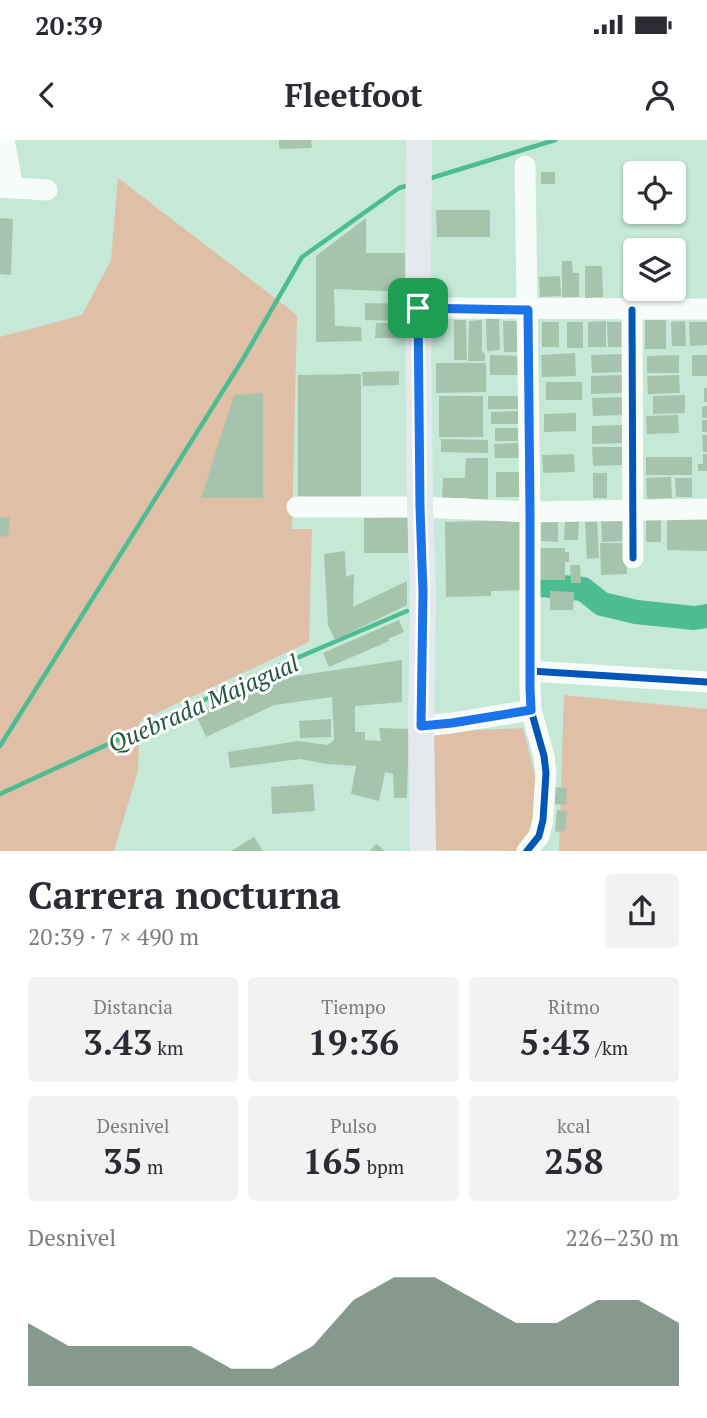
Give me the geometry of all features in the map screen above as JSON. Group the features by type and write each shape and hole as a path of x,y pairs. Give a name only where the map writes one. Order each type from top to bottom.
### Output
{"main road":[{"path":"419,140 423,851"}],"street":[{"path":"4,140 7,188 47,190"},
{"path":"524,166 528,310 531,710 546,773 543,820 539,836 527,851"},
{"path":"418,308 707,309"},
{"path":"632,310 633,558"},
{"path":"297,507 420,507 530,512 707,509"},
{"path":"530,671 707,682"},
{"path":"421,726 531,710"}],"shaded area":[{"path":"118,178 297,315 292,529 312,529 309,642 140,721 138,771 114,851 0,851 0,337 82,315 111,260"},
{"path":"564,695 707,709 707,851 559,851"},
{"path":"523,728 535,775 538,812 533,837 517,851 433,850 430,732"}],"building":[{"path":"279,140 311,140 312,148 279,149"},
{"path":"541,172 555,172 555,184 541,184"},
{"path":"436,210 490,210 490,237 437,237"},
{"path":"0,218 13,219 11,275 0,274"},
{"path":"366,218 366,253 407,253 407,292 334,289 335,326 361,327 362,341 316,342 316,256"},
{"path":"562,261 572,261 573,273 579,273 579,297 562,297"},
{"path":"585,266 602,266 603,297 585,298"},
{"path":"560,276 561,296 540,297 539,277"},
{"path":"365,303 404,304 403,321 365,320"},
{"path":"486,319 499,319 500,350 487,351"},
{"path":"454,320 466,320 467,360 454,360"},
{"path":"482,320 482,352 485,353 485,361 468,361 469,321"},
{"path":"645,320 666,320 666,349 645,349"},
{"path":"503,321 520,321 520,352 504,352"},
{"path":"606,321 606,347 588,347 588,322"},
{"path":"685,321 686,346 672,346 671,322"},
{"path":"542,322 559,322 559,347 542,347"},
{"path":"567,322 583,322 583,348 567,348"},
{"path":"607,322 623,322 623,347 608,347"},
{"path":"689,322 707,322 707,345 690,346"},
{"path":"376,323 402,323 402,338 375,338"},
{"path":"575,353 576,376 542,377 541,355"},
{"path":"623,354 624,372 592,373 591,355"},
{"path":"490,355 520,356 520,375 490,375"},
{"path":"679,355 679,373 647,373 647,356"},
{"path":"692,355 707,355 707,376 692,376"},
{"path":"436,363 486,363 486,392 436,393"},
{"path":"399,371 399,385 363,386 362,372"},
{"path":"361,374 361,499 298,499 298,375"},
{"path":"623,375 623,393 591,394 591,376"},
{"path":"679,375 680,393 648,394 647,376"},
{"path":"546,382 582,382 582,400 546,400"},
{"path":"704,388 707,388 707,402 704,402"},
{"path":"263,393 263,498 201,498 234,395"},
{"path":"685,395 685,413 653,414 653,396"},
{"path":"439,396 483,396 483,437 439,437"},
{"path":"488,396 521,396 520,409 488,409"},
{"path":"624,397 624,415 593,416 592,398"},
{"path":"707,406 707,418 702,418 702,407"},
{"path":"521,411 521,424 491,424 491,412"},
{"path":"576,413 576,431 544,432 544,414"},
{"path":"678,415 679,433 647,434 646,416"},
{"path":"702,420 707,420 707,432 702,432"},
{"path":"624,425 624,443 592,444 592,426"},
{"path":"495,428 518,428 518,441 495,441"},
{"path":"702,435 707,435 707,452 703,452"},
{"path":"441,439 488,440 488,453 441,452"},
{"path":"519,443 519,458 495,458 494,444"},
{"path":"592,447 624,447 625,465 593,466"},
{"path":"574,454 575,472 543,473 542,455"},
{"path":"703,454 707,454 707,471 698,471 698,464 703,464"},
{"path":"646,457 692,457 692,475 646,475"},
{"path":"466,458 488,458 488,501 442,498 443,478 464,478"},
{"path":"496,472 521,472 521,497 496,497"},
{"path":"593,473 607,473 607,498 593,498"},
{"path":"671,477 672,498 647,499 646,478"},
{"path":"675,478 692,478 692,497 676,497"},
{"path":"0,517 10,518 8,537 0,536"},
{"path":"408,517 408,553 364,553 364,518"},
{"path":"626,518 626,541 602,542 601,519"},
{"path":"667,519 707,519 707,551 667,550"},
{"path":"523,520 524,590 491,591 491,596 446,597 445,522"},
{"path":"541,520 558,520 558,542 541,541"},
{"path":"565,520 579,521 578,540 564,540"},
{"path":"646,520 661,520 661,542 646,542"},
{"path":"597,521 599,558 587,559 585,522"},
{"path":"600,543 626,543 627,574 601,575"},
{"path":"539,548 565,548 565,552 569,552 569,562 565,562 565,580 539,580"},
{"path":"345,551 346,577 354,574 353,607 407,581 407,605 335,640 328,625 324,554"},
{"path":"570,565 580,565 581,583 571,583"},
{"path":"550,591 574,592 573,610 550,610"},
{"path":"399,620 404,632 329,667 323,653"},
{"path":"402,660 402,702 355,706 355,732 365,732 365,740 381,741 379,728 409,729 407,798 394,798 393,774 385,772 379,801 351,794 356,766 300,759 230,768 228,752 298,741 328,745 334,740 332,697 274,705 206,737 195,713 269,680"},
{"path":"331,719 331,737 300,738 299,721"},
{"path":"313,784 315,811 272,814 271,787"},
{"path":"555,787 567,788 566,805 554,804"},
{"path":"557,810 567,811 565,831 555,832"},
{"path":"254,837 263,851 231,851"},
{"path":"376,844 385,851 370,851"}],"waterway":[{"path":"428,179 555,140"},
{"path":"0,746 243,359 302,257 399,188 410,185"},
{"name":"Quebrada Majagual","path":"541,585 583,589 602,604 636,612 694,618 707,616"},
{"name":"Quebrada Majagual","path":"0,794 271,669 407,611"}],"cycle path":[{"path":"527,851 539,836 543,820 546,773 531,710 530,688 528,310"},
{"path":"632,310 633,558"},
{"path":"530,671 707,682"}],"route":[{"path":"418,308 528,310 530,512 531,710 421,726 423,592 418,308"}]}
